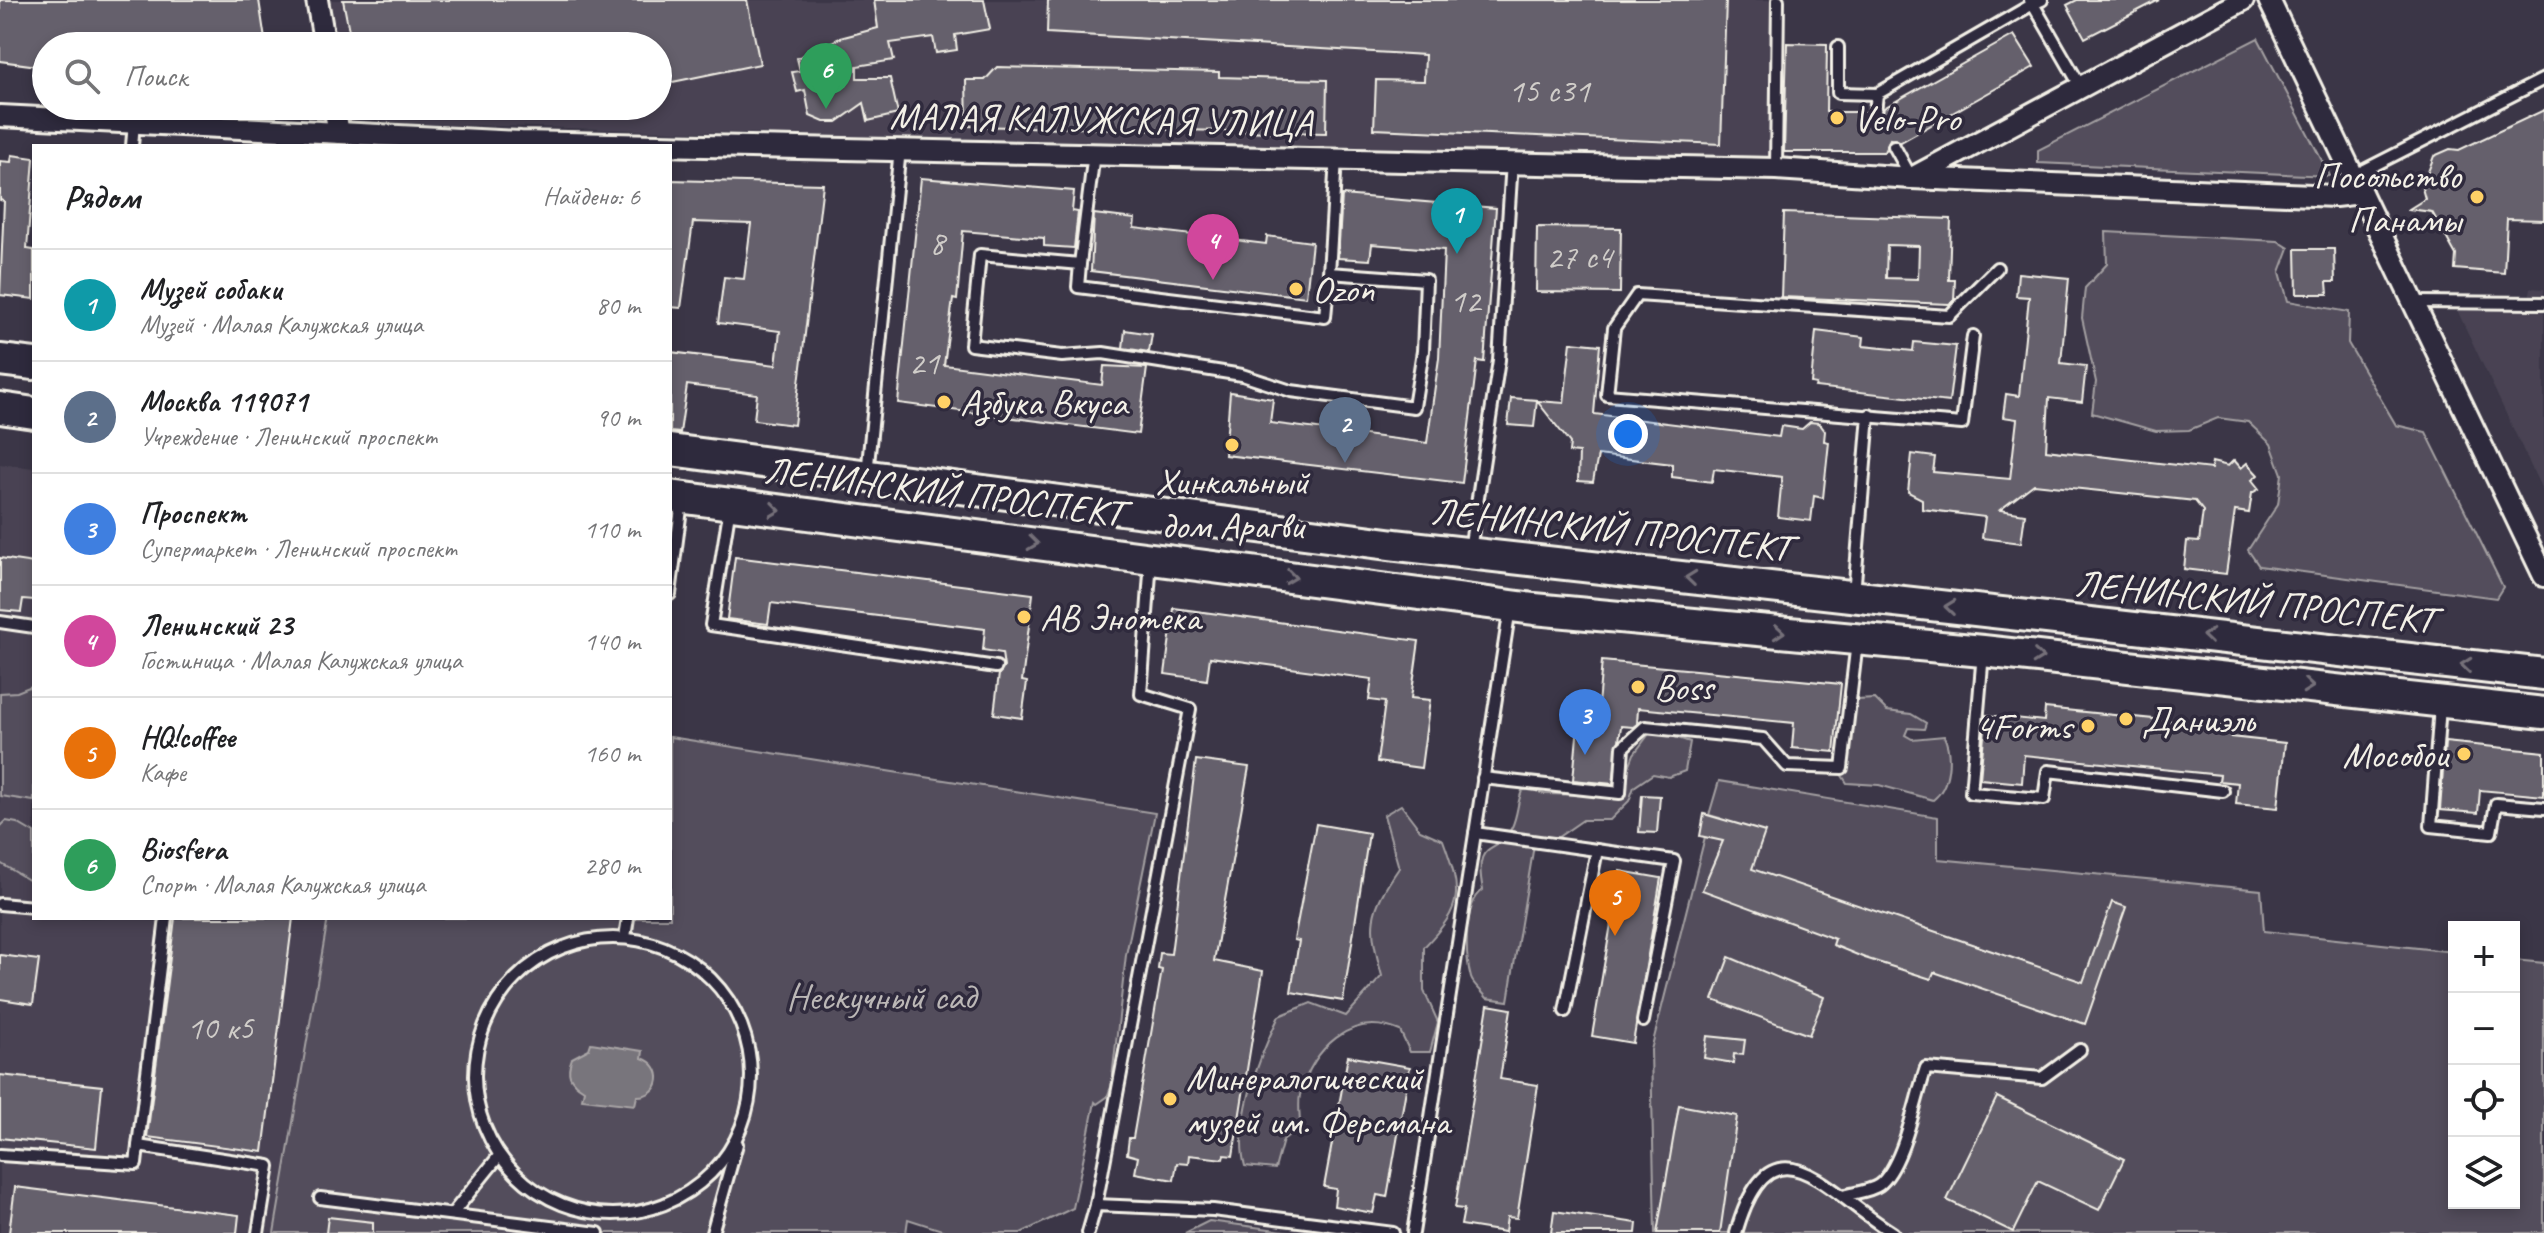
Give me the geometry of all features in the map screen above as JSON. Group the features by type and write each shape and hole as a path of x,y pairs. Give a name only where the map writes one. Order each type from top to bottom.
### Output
{"main road":[{"path":"0,360 32,364"},
{"path":"0,408 32,413"},
{"name":"ЛЕНИНСКИЙ ПРОСПЕКТ","path":"672,450 1470,553 2544,674"},
{"name":"ЛЕНИНСКИЙ ПРОСПЕКТ","path":"676,497 1510,606 1983,651 2544,713"}],"street":[{"path":"317,0 323,32"},
{"path":"1912,178 2243,0"},
{"path":"2269,0 2544,576"},
{"name":"МАЛАЯ КАЛУЖСКАЯ УЛИЦА","path":"0,116 32,118"},
{"name":"МАЛАЯ КАЛУЖСКАЯ УЛИЦА","path":"77,120 339,133 379,141 521,144"},
{"path":"337,120 339,133"},
{"name":"МАЛАЯ КАЛУЖСКАЯ УЛИЦА","path":"672,146 1776,169 1912,178 2335,196 2357,185"}],"lane":[{"path":"1776,169 1778,0"},
{"path":"1838,47 1838,93 1877,94 2035,1 2081,88"},
{"path":"2357,185 2544,79"},
{"path":"1875,112 1877,94"},
{"path":"132,144 134,123"},
{"path":"1894,146 1912,178"},
{"path":"867,476 900,149"},
{"path":"1094,153 1078,287 1325,317 1336,158"},
{"path":"1470,553 1499,360 1512,162"},
{"path":"1080,264 980,255 971,345 1062,356 1103,353 1242,375 1291,391 1414,407 1423,351 1426,280 1329,273"},
{"path":"1973,336 1962,424 1607,395 1614,328 1637,295 1949,316 1997,268"},
{"path":"2413,302 2544,303"},
{"path":"1854,596 1869,415"},
{"path":"672,562 676,497"},
{"path":"730,504 711,625 996,667"},
{"path":"1088,1233 1096,1205 1190,709 1141,694 1152,559"},
{"path":"1413,1233 1510,606"},
{"path":"0,622 32,627"},
{"path":"1483,778 1620,793 1623,747 1645,727 1763,739 1787,766 1842,768 1858,640"},
{"path":"1983,651 1971,793 2044,799 2048,771 2223,791"},
{"path":"2440,701 2431,826 2491,832 2496,804 2544,808"},
{"path":"1475,833 1674,861 1643,1021"},
{"path":"1565,1011 1597,850"},
{"path":"0,904 32,907"},
{"path":"0,1155 136,1164 166,920"},
{"path":"625,937 628,920"},
{"path":"712,1233 742,1127 750,1093 750,1062 744,1031 730,1004 711,979 687,960 660,946 625,937 594,939 560,948 529,966 504,991 485,1021 476,1056 477,1103 499,1156 518,1177 541,1194 580,1210 621,1215 647,1211 694,1189 722,1161 742,1127"},
{"path":"1843,1196 1879,1185 1904,1148 1912,1106 1926,1068 2042,1078 2080,1050"},
{"path":"138,1146 269,1166 258,1233"},
{"path":"452,1214 499,1156"},
{"path":"1736,1233 1745,1200 1761,1176 1781,1167 1802,1171 1843,1196 1893,1233"},
{"path":"320,1198 598,1233"},
{"path":"1096,1205 1213,1210 1393,1233"}],"shaded area":[{"path":"328,0 1782,0 1778,163 391,123 378,120 672,120 672,32 333,32"},
{"path":"2531,288 2544,289 2544,494 2449,293 2529,298"},
{"path":"0,464 32,468 32,920 328,920 274,1233 0,1233"},
{"path":"591,1043 643,1051 642,1058 655,1067 658,1074 656,1086 645,1095 637,1096 635,1105 582,1099 584,1090 572,1080 569,1068 572,1058 589,1049"}],"green space":[{"path":"2258,38 2330,176 2038,163 2038,150"},
{"path":"2106,232 2278,241 2289,248 2280,272 2288,301 2349,312 2348,343 2396,425 2426,432 2503,587 2496,598 2259,566 2248,550 2278,504 2282,474 2271,444 2248,422 2218,418 2189,430 2156,431 2092,413 2096,382 2082,318 2085,288 2107,264"},
{"path":"32,686 32,801 0,796 0,693 17,692"},
{"path":"1875,699 1887,711 1911,714 1926,723 1924,729 1908,728 1905,735 1912,739 1944,736 1948,770 1943,787 1933,800 1879,785 1847,783 1841,774 1857,700"},
{"path":"1649,734 1666,734 1690,742 1685,771 1669,777 1653,774 1634,787 1629,801 1610,820 1583,820 1551,842 1534,845 1508,1001 1487,998 1471,978 1467,944 1469,918 1476,897 1483,890 1481,862 1484,854 1507,836 1522,791 1528,788 1544,794 1596,795 1627,772 1634,754"},
{"name":"Нескучный сад","path":"672,737 1155,813 1126,955 1111,1087 1107,1097 1097,1104 1095,1102 1073,1208 1021,1233 951,1233 908,1219 906,1233 274,1233 328,920 672,920"},
{"path":"1719,781 1938,817 1938,859 2261,890 2264,931 2448,951 2448,1209 2520,1209 2520,961 2544,963 2544,1233 1655,1233 1651,1050 1705,837 1716,839 1720,818 1709,815"},
{"path":"1401,805 1420,830 1443,840 1456,886 1453,909 1424,947 1424,991 1438,1022 1430,1052 1410,1052 1400,1031 1382,1026 1365,1026 1336,1038 1324,1049 1306,1078 1299,1099 1300,1126 1283,1140 1275,1169 1245,1166 1242,1149 1245,1110 1264,1050 1279,1016 1311,1003 1346,1016 1382,976 1374,944 1374,919 1381,897 1399,868 1384,815"},
{"path":"6,821 32,832 32,882 0,863 0,827"},
{"path":"1209,1221 1299,1233 1185,1233"}],"building":[{"path":"0,0 259,0 264,32 32,32 32,65 0,61"},
{"path":"343,0 747,0 760,64 672,82 672,32 349,32"},
{"path":"874,0 984,0 990,29 955,35 957,50 936,53 933,37 890,43 894,60 857,66 857,78 890,78 898,114 868,121 864,103 837,122 824,122 810,116 805,90 797,92 792,72 800,71 797,58 840,38 878,28"},
{"path":"1048,0 1726,0 1721,144 1374,129 1376,80 1424,81 1425,55 1047,33"},
{"path":"2077,0 2159,0 2085,38 2067,5"},
{"path":"2014,35 2034,67 1901,142 1890,139 1884,152 1784,152 1787,43 1827,44 1826,112 1867,112 1875,120 1882,116 1884,108"},
{"path":"997,67 1219,72 1219,77 1327,80 1326,133 967,126 966,80 985,80"},
{"path":"2544,110 2544,220 2507,219 2504,273 2455,269 2456,255 2432,212 2409,209 2425,199 2422,188 2434,156 2450,149 2459,150"},
{"path":"12,155 32,158 27,249 32,250 32,299 0,295 4,201 0,200 0,161 11,162"},
{"path":"921,178 1074,191 1072,211 1078,212 1074,248 1044,246 1044,238 963,231 957,300 953,299 944,365 1102,385 1104,366 1147,368 1138,434 898,403"},
{"path":"672,180 823,184 794,425 754,420 757,394 687,385 680,433 672,432 672,352 776,365 780,331 718,323 724,277 744,279 751,224 693,222 681,308 672,307"},
{"path":"1342,195 1496,208 1484,362 1477,361 1462,483 1225,455 1230,392 1273,399 1270,423 1427,443 1439,358 1444,250 1372,244 1370,260 1338,258"},
{"path":"1784,213 1951,219 1949,280 1955,280 1954,300 1949,304 1781,297","holes":["1887,245 1919,246 1918,279 1886,278"]},
{"path":"1094,214 1135,219 1134,228 1266,244 1267,236 1312,242 1306,297 1091,271"},
{"path":"1537,227 1621,228 1620,293 1536,292"},
{"path":"2296,249 2334,249 2335,282 2327,282 2328,294 2297,294"},
{"path":"2018,273 2069,278 2061,363 2086,366 2082,402 2049,398 2046,450 2211,469 2212,462 2228,466 2234,460 2241,468 2247,463 2258,475 2252,480 2259,489 2252,493 2249,513 2235,511 2226,574 2184,569 2187,541 2199,542 2203,511 2195,501 2034,484 2000,510 2025,514 2021,543 1982,538 1985,517 1922,509 1922,499 1908,492 1912,454 1935,457 1933,472 2010,479 2017,419 2003,417 2006,394 2019,396 2029,297 2016,296"},
{"path":"1125,330 1152,334 1149,352 1123,348"},
{"path":"1816,331 1864,337 1863,346 1913,351 1914,342 1956,346 1949,402 1815,387 1816,384 1811,383"},
{"path":"1571,342 1600,345 1594,414 1779,437 1781,426 1802,429 1810,422 1819,423 1825,431 1824,441 1829,442 1823,498 1814,496 1811,521 1778,517 1782,477 1714,469 1712,482 1672,477 1672,464 1598,455 1593,482 1578,481 1579,453 1569,452 1570,443 1537,401 1564,403"},
{"path":"1511,398 1537,400 1534,427 1508,425"},
{"path":"735,557 1033,594 1022,681 1027,682 1022,718 994,714 999,674 1004,667 1002,653 983,650 985,629 771,603 768,624 727,619"},
{"path":"0,558 32,563 32,600 23,599 21,612 0,610"},
{"path":"1174,608 1419,641 1411,698 1430,700 1421,768 1377,762 1385,702 1369,700 1372,679 1210,657 1207,680 1165,674"},
{"path":"1602,661 1841,684 1834,752 1792,748 1794,723 1638,708 1637,724 1633,727 1621,726 1613,784 1573,780 1579,714 1597,716"},
{"path":"2045,708 2232,727 2231,737 2285,743 2278,808 2236,804 2238,783 2219,781 2220,775 2024,755 2022,783 1980,779 1986,715 2044,721"},
{"path":"2445,742 2544,752 2544,796 2480,790 2478,813 2440,810"},
{"path":"1196,760 1249,767 1214,961 1263,971 1233,1156 1224,1155 1223,1159 1189,1155 1188,1164 1177,1163 1174,1180 1135,1173 1138,1157 1127,1154 1129,1138 1133,1138 1162,970 1158,969 1160,953 1171,954"},
{"path":"1642,795 1660,796 1657,833 1639,832"},
{"path":"1704,814 1765,832 1752,869 2083,982 2112,902 2126,907 2085,1024 1934,972 1931,979 1865,958 1833,945 1835,939 1702,890 1723,841 1700,836"},
{"path":"1316,824 1369,833 1343,1001 1291,992 1299,941 1294,940"},
{"path":"1620,871 1661,878 1633,1043 1592,1036"},
{"path":"175,920 293,920 263,1152 147,1137"},
{"path":"0,955 39,960 33,1004 0,999"},
{"path":"1729,957 1824,997 1809,1035 1713,1000"},
{"path":"1488,1005 1511,1009 1500,1079 1538,1085 1517,1218 1507,1217 1505,1232 1461,1225 1464,1209 1455,1208"},
{"path":"1707,1036 1745,1040 1743,1055 1734,1054 1733,1063 1704,1058"},
{"path":"1348,1056 1410,1067 1387,1197 1377,1195 1373,1213 1334,1206 1336,1189 1324,1187"},
{"path":"0,1075 102,1086 96,1148 0,1138"},
{"path":"1997,1097 2124,1159 2099,1210 2038,1181 2013,1232 1947,1200"},
{"path":"1679,1105 1737,1116 1720,1233 1657,1233"},
{"path":"15,1187 239,1215 237,1233 9,1233"},
{"path":"1554,1211 1637,1223 1636,1233 1551,1233"},
{"path":"328,1217 373,1222 373,1233 326,1233"}],"place":[{"name":"Biosfera","path":"826,109"},
{"name":"Velo-Pro","path":"1837,118"},
{"name":"Посольство Панамы","path":"2477,197"},
{"name":"Музей собаки","path":"1457,254"},
{"name":"Ленинский 23","path":"1213,280"},
{"name":"Ozon","path":"1296,289"},
{"name":"Азбука Вкуса","path":"944,402"},
{"name":"Хинкальный дом Арагви","path":"1232,445"},
{"name":"Москва 119071","path":"1345,463"},
{"name":"АВ Энотека","path":"1024,617"},
{"name":"Boss","path":"1638,687"},
{"name":"Даниэль","path":"2126,719"},
{"name":"4Forms","path":"2088,726"},
{"name":"Мособои","path":"2464,754"},
{"name":"Проспект","path":"1585,755"},
{"name":"HQ!coffee","path":"1615,936"},
{"name":"Минералогический музей им. Ферсмана","path":"1170,1099"}]}
